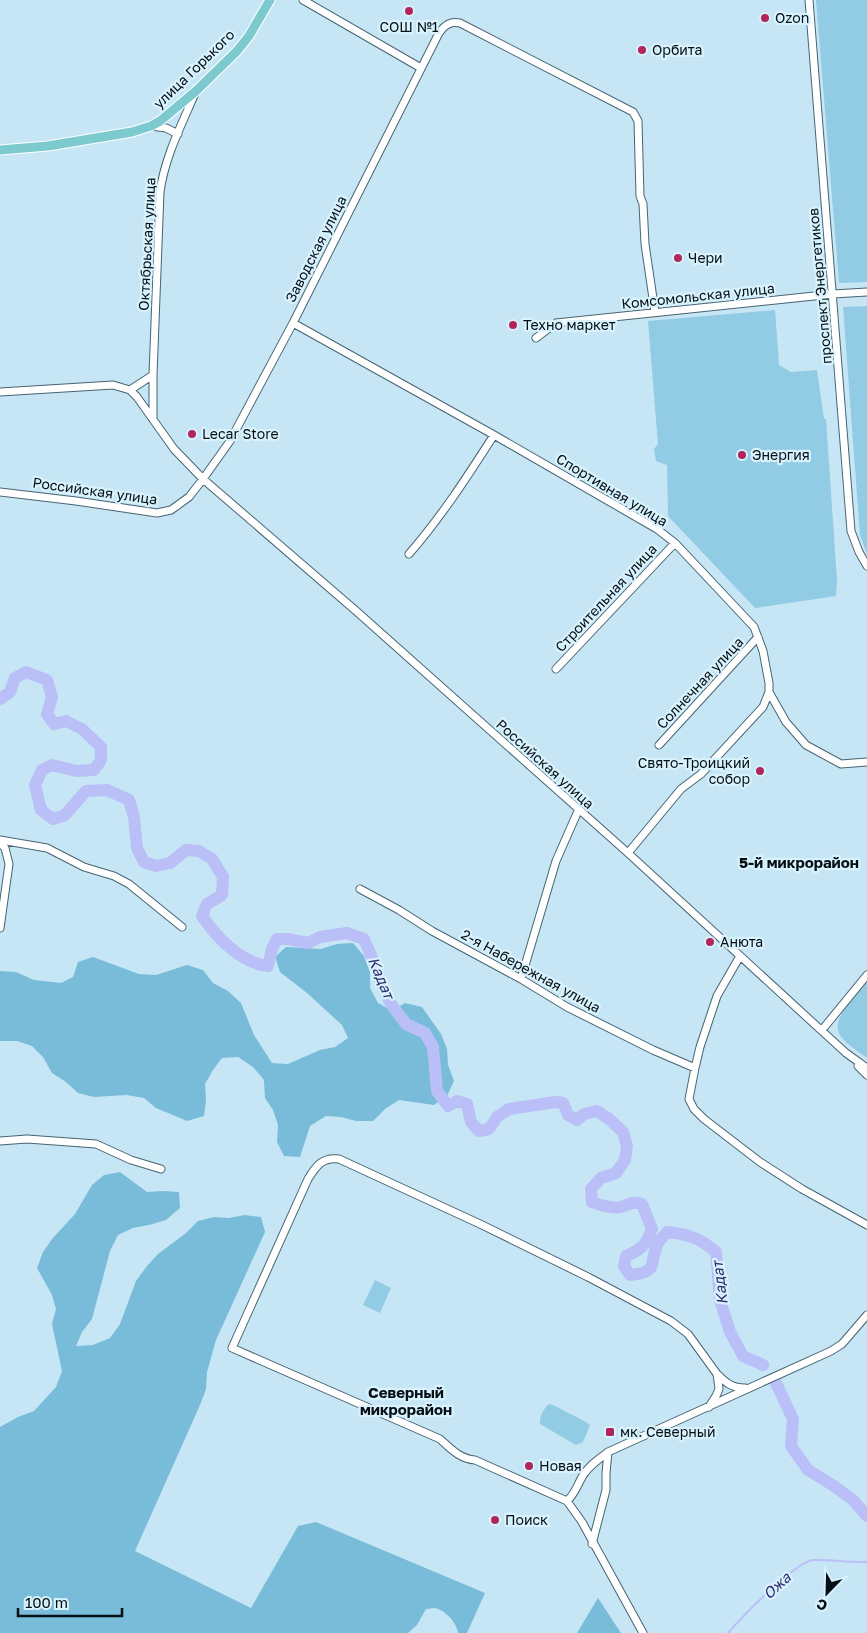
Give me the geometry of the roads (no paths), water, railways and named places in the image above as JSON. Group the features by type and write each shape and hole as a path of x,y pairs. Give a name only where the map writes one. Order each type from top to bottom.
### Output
{"main road":[{"name":"улица Горького","path":"0,150 58,145 132,132 160,121 196,91 237,51 259,20 270,0"}],"street":[{"path":"303,0 421,68"},
{"name":"проспект Энергетиков","path":"809,0 852,531 859,552 867,566"},
{"name":"Заводская улица","path":"204,479 230,441 293,323 438,33 449,23 460,22 633,112 638,120 640,196 643,204 645,244 655,312"},
{"name":"Октябрьская улица","path":"153,418 160,192 168,156 196,91"},
{"path":"151,126 166,128 178,134"},
{"name":"Комсомольская улица","path":"536,338 556,323 867,292"},
{"name":"Спортивная улица","path":"293,323 494,435 657,529 675,543 754,627 763,651 769,692"},
{"path":"0,392 112,384 130,390 153,375"},
{"name":"Российская улица","path":"130,390 153,418 174,449 204,479 354,610 578,811 628,853 846,1053 867,1068"},
{"path":"409,554 450,503 494,435"},
{"name":"Российская улица","path":"0,492 76,501 157,514 179,506 204,479"},
{"name":"Строительная улица","path":"556,669 675,543"},
{"name":"Солнечная улица","path":"659,745 758,637"},
{"path":"769,692 786,722 806,745 841,764 867,762"},
{"path":"628,853 682,789 701,774 763,707 769,692"},
{"path":"521,979 556,861 578,811"},
{"path":"0,841 47,848 84,867 114,876 129,884 182,927"},
{"path":"0,841 5,848 9,864 0,928"},
{"name":"2-я Набережная улица","path":"360,889 432,932 521,979 567,1007 695,1068"},
{"path":"740,956 717,996 695,1068 690,1099 694,1109 704,1119 760,1162 802,1189 867,1225"},
{"path":"822,1030 867,975"},
{"path":"846,1053 867,1075"},
{"path":"0,1141 27,1139 96,1144 132,1160 161,1169"},
{"path":"643,1633 592,1544 582,1522 567,1501 475,1460 467,1460 455,1453 440,1438 232,1348 308,1179 323,1161 330,1158 339,1159 480,1224 671,1321 688,1334 717,1374 728,1385 748,1388"},
{"path":"567,1501 573,1495 582,1476 592,1464 608,1452 832,1351 842,1344 867,1315"},
{"path":"709,1407 719,1389 717,1374"},
{"path":"592,1544 606,1490 608,1452"}],"waterway":[{"name":"Кадат","path":"0,699 10,692 15,678 26,672 47,680 52,697 47,714 54,724 66,721 82,729 101,747 101,760 94,770 76,771 52,765 42,770 35,785 41,810 53,819 65,815 86,791 107,790 129,800 134,817 137,848 144,862 156,866 170,863 186,850 199,851 212,859 223,877 222,895 207,904 202,916 222,941 239,955 258,964 268,966 272,949 277,939 308,943 320,937 347,933 364,939 391,1004 406,1024 425,1033 433,1047 437,1091 448,1106 457,1101 467,1104 471,1122 479,1131 489,1129 497,1117 509,1109 556,1102 563,1103 568,1115 577,1120 584,1114 597,1111 609,1119 623,1132 627,1146 625,1160 616,1173 601,1178 591,1189 592,1202 614,1207 633,1203 642,1204 652,1229 648,1239 642,1246 636,1252 626,1256 624,1266 630,1275 639,1274 649,1269 657,1245 667,1232 681,1234 705,1243 716,1252 720,1300 730,1332 743,1356 763,1365"},
{"name":"Кадат","path":"776,1383 793,1419 791,1446 808,1470 853,1500 867,1516"},
{"name":"Ожа","path":"728,1633 782,1580 805,1563 813,1560 867,1562"}],"place":[{"name":"СОШ №1","path":"409,11"},
{"name":"Ozon","path":"765,18"},
{"name":"Орбита","path":"642,50"},
{"name":"Чери","path":"678,258"},
{"name":"Техно маркет","path":"513,325"},
{"name":"Lecar Store","path":"192,434"},
{"name":"Энергия","path":"742,455"},
{"name":"Свято-Троицкий собор","path":"760,771"},
{"name":"Анюта","path":"710,942"},
{"name":"мк. Северный","path":"610,1432"},
{"name":"Новая","path":"529,1466"},
{"name":"Поиск","path":"495,1520"}],"district":[{"name":"5-й микрорайон","path":"799,863"},
{"name":"Северный микрорайон","path":"406,1402"}]}
